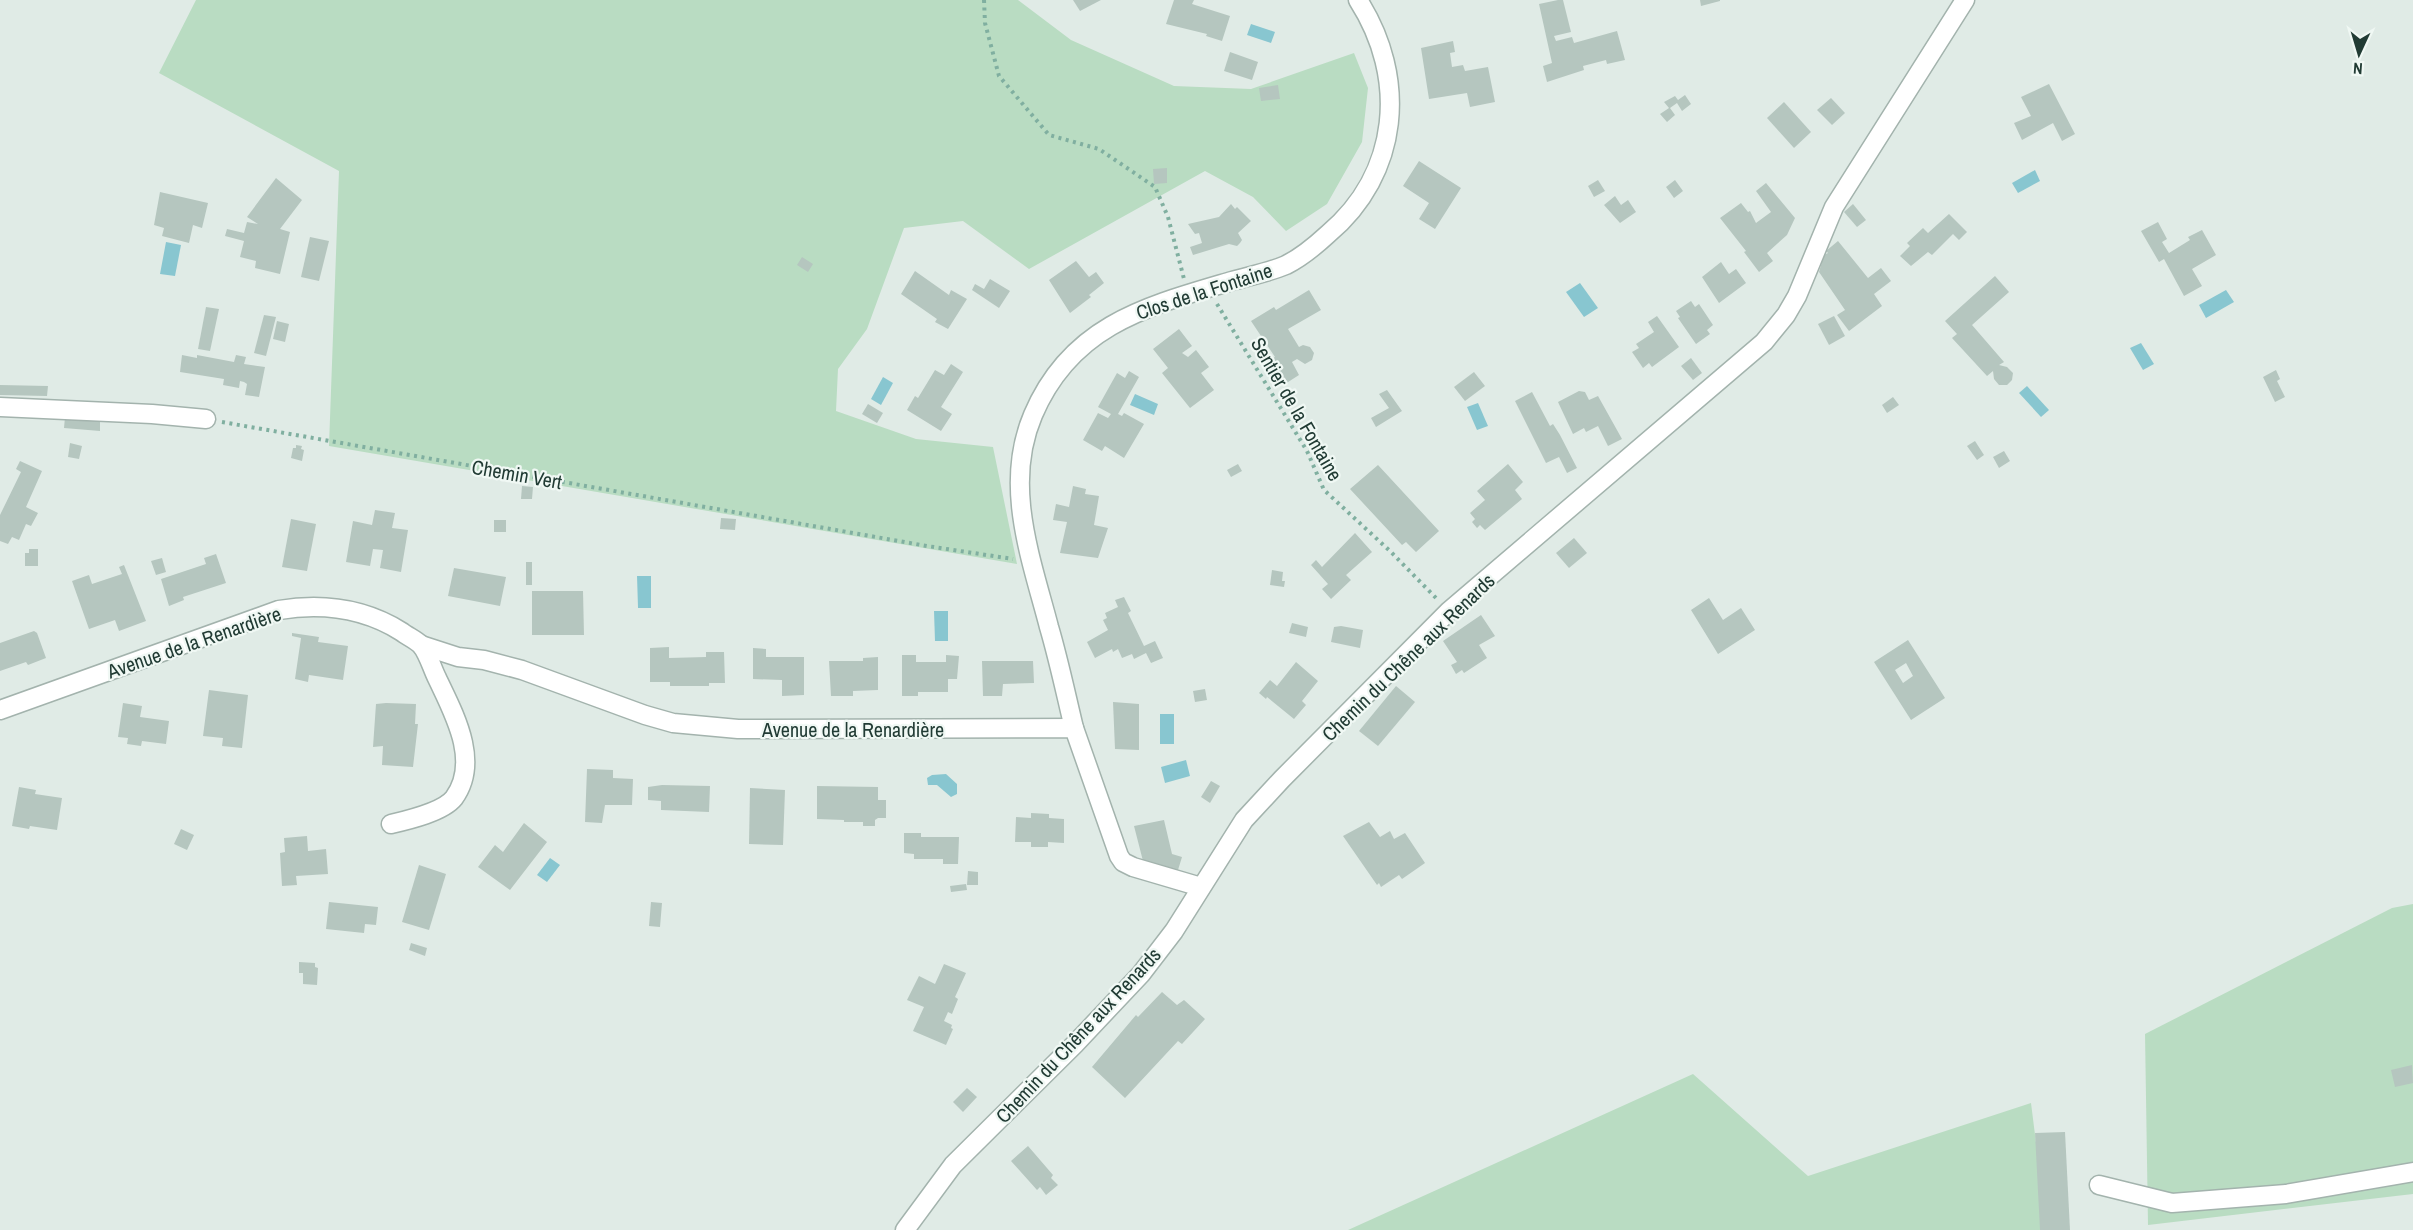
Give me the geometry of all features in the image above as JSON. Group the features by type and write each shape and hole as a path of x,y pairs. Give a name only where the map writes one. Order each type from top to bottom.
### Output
{"street":[{"name":"Clos de la Fontaine","path":"1074,728 1020,510 1019,477 1024,441 1032,416 1059,368 1074,351 1092,337 1126,316 1188,293 1286,265 1309,252 1341,224 1370,187 1385,149 1391,103 1387,62 1373,23 1358,0"},
{"name":"Chemin du Chêne aux Renards","path":"905,1230 953,1165 1075,1044 1141,974 1174,931 1244,820 1282,779 1449,611 1764,342 1786,315 1797,296 1827,220 1838,200 1965,0"},
{"path":"0,407 152,414 206,419"},
{"name":"Avenue de la Renardière","path":"0,710 279,610 324,606 364,613 397,629 421,645 458,657 484,660 522,670 673,723 738,729 1074,728"},
{"path":"391,824 422,817 452,800 461,786 465,769 462,736 450,703 421,645"},
{"path":"1074,728 1123,862 1201,887"},
{"path":"2099,1185 2172,1203 2286,1194 2413,1172"}],"path":[{"path":"984,0 985,23 999,76 1049,135 1099,149 1155,187 1168,217 1188,293"},
{"name":"Sentier de la Fontaine","path":"1207,288 1279,404 1306,451 1324,490 1391,552 1449,611"},
{"name":"Chemin Vert","path":"206,419 927,546 1032,562"}],"green space":[{"path":"196,0 1018,0 1071,40 1174,86 1251,89 1354,53 1368,88 1362,142 1327,204 1286,231 1253,197 1205,171 1029,269 963,221 904,228 867,329 838,369 836,411 916,439 993,447 1017,564 329,446 339,171 159,73"},
{"path":"2413,904 2413,1194 2148,1225 2145,1034 2392,908"},
{"path":"1693,1074 1808,1176 2031,1103 2047,1230 1348,1230"}],"water":[{"path":"1251,24 1275,32 1271,43 1247,35"},
{"path":"2035,170 2040,181 2018,193 2012,183"},
{"path":"166,242 181,245 175,276 160,274"},
{"path":"1580,283 1598,308 1584,317 1566,292"},
{"path":"2226,290 2234,302 2206,318 2199,305"},
{"path":"2141,343 2154,364 2143,370 2130,348"},
{"path":"883,377 893,383 881,405 871,399"},
{"path":"2027,386 2049,410 2041,417 2019,393"},
{"path":"1135,394 1158,404 1154,415 1130,405"},
{"path":"1478,403 1488,426 1477,430 1467,407"},
{"path":"637,576 651,576 651,608 638,608"},
{"path":"934,611 948,611 948,641 935,641"},
{"path":"1160,714 1174,714 1174,744 1160,744"},
{"path":"1186,760 1190,776 1165,783 1161,767"},
{"path":"946,774 957,784 957,794 951,797 937,785 928,785 927,778 932,775"},
{"path":"550,858 560,865 547,882 537,875"}],"building":[{"path":"1073,0 1101,0 1080,11"},
{"path":"1174,0 1194,0 1192,4 1230,16 1222,41 1206,36 1207,34 1166,24"},
{"path":"1563,0 1571,32 1554,36 1556,41 1572,37 1574,43 1617,31 1625,60 1607,64 1606,60 1583,66 1584,70 1547,82 1543,66 1552,63 1539,4"},
{"path":"1700,0 1720,0 1720,1 1701,6"},
{"path":"1453,41 1455,52 1450,53 1452,67 1463,65 1465,71 1488,67 1495,102 1470,107 1467,93 1429,99 1421,48"},
{"path":"1230,52 1258,62 1252,80 1224,71"},
{"path":"2049,84 2075,134 2062,141 2053,123 2022,140 2014,123 2031,116 2021,97"},
{"path":"1278,85 1280,99 1261,101 1259,88"},
{"path":"1685,95 1691,104 1682,111 1677,103 1670,108 1675,115 1667,122 1660,114 1669,108 1664,102 1675,96 1678,100"},
{"path":"1831,98 1845,113 1832,125 1817,110"},
{"path":"1784,102 1811,132 1794,148 1767,118"},
{"path":"1419,161 1461,188 1435,229 1419,219 1429,203 1403,186"},
{"path":"1167,168 1167,183 1154,184 1153,169"},
{"path":"276,178 302,200 280,229 290,232 280,274 255,268 256,261 240,257 244,241 225,236 227,229 244,233 247,222 258,224 247,217"},
{"path":"1598,180 1605,191 1594,197 1588,186"},
{"path":"1675,180 1683,191 1674,198 1666,187"},
{"path":"1766,183 1795,218 1787,235 1767,253 1773,261 1759,272 1720,218 1741,203 1748,212 1750,211 1756,223 1771,212 1756,191"},
{"path":"160,192 208,203 202,228 193,225 189,243 162,236 164,228 154,225"},
{"path":"1615,196 1621,205 1628,200 1636,212 1620,223 1604,205"},
{"path":"1231,204 1251,221 1238,233 1242,240 1240,243 1237,246 1229,244 1193,255 1190,247 1202,243 1199,233 1195,234 1188,224 1219,217"},
{"path":"1853,204 1866,220 1857,227 1844,212"},
{"path":"1949,214 1967,232 1959,240 1953,234 1932,255 1928,252 1911,266 1900,256 1910,246 1907,243 1923,228 1928,233"},
{"path":"2158,222 2167,239 2162,242 2169,253 2190,240 2188,237 2202,230 2216,255 2192,269 2202,286 2184,296 2164,259 2159,262 2141,231"},
{"path":"310,237 329,241 319,281 301,277"},
{"path":"1838,241 1868,278 1881,268 1891,281 1874,294 1882,306 1849,331 1837,315 1845,310 1819,272 1824,255 1828,253 1826,251"},
{"path":"802,257 813,264 808,272 797,265"},
{"path":"1076,261 1089,277 1096,272 1104,283 1089,295 1091,297 1070,313 1049,280"},
{"path":"1721,262 1729,274 1736,269 1746,283 1719,303 1702,277"},
{"path":"915,271 949,295 951,290 967,299 948,329 935,322 937,319 901,294"},
{"path":"1995,276 2009,292 1972,325 2004,362 1999,365 2007,367 2013,373 2012,380 2007,385 1999,385 1994,379 1993,371 1987,376 1952,338 1957,334 1945,321"},
{"path":"990,279 1010,291 999,308 972,290 975,284 984,289"},
{"path":"1309,290 1321,310 1288,329 1299,347 1303,345 1310,347 1314,353 1312,360 1305,364 1297,359 1292,362 1299,375 1285,384 1271,359 1275,357 1251,321 1274,307 1276,310"},
{"path":"1691,301 1695,307 1699,304 1713,325 1707,330 1710,334 1696,344 1678,318 1680,317 1676,311"},
{"path":"206,307 219,309 210,351 198,349"},
{"path":"264,315 276,317 266,356 254,353"},
{"path":"1657,316 1679,347 1652,367 1649,363 1643,368 1632,352 1639,348 1636,344 1654,332 1648,322"},
{"path":"1834,316 1845,336 1829,345 1818,324"},
{"path":"277,321 289,324 285,342 273,339"},
{"path":"1179,329 1192,346 1182,353 1188,357 1196,350 1209,367 1201,373 1214,390 1190,408 1162,373 1168,368 1153,349"},
{"path":"182,355 197,358 197,355 234,362 236,355 246,357 244,364 265,367 259,397 245,395 247,384 244,382 240,381 239,388 223,385 224,379 180,372"},
{"path":"1691,358 1702,373 1693,380 1681,366"},
{"path":"951,364 963,372 941,407 952,414 941,431 907,410 915,396 918,398 935,370 944,375"},
{"path":"2276,370 2280,379 2277,381 2285,397 2275,402 2263,377"},
{"path":"1129,371 1139,377 1118,414 1122,416 1124,413 1144,424 1124,458 1105,446 1102,451 1083,440 1098,413 1108,418 1111,414 1098,407 1117,373 1125,378"},
{"path":"1474,372 1485,386 1465,401 1454,387"},
{"path":"0,385 48,386 47,396 0,395"},
{"path":"1387,390 1402,411 1376,427 1371,418 1389,408 1379,394"},
{"path":"1579,391 1585,392 1589,400 1598,396 1622,439 1608,446 1598,426 1586,432 1584,428 1573,434 1558,402"},
{"path":"1532,392 1550,426 1553,424 1560,435 1577,468 1567,473 1559,457 1546,463 1515,401"},
{"path":"1893,397 1899,405 1887,413 1882,405"},
{"path":"868,404 883,413 877,423 862,414"},
{"path":"65,417 100,420 100,431 64,428"},
{"path":"1975,441 1984,455 1977,460 1967,446"},
{"path":"70,443 82,446 79,459 68,457"},
{"path":"296,445 302,446 301,449 304,450 302,461 291,458"},
{"path":"2004,451 2010,461 1999,468 1993,457"},
{"path":"20,461 42,471 26,507 38,513 31,526 26,524 19,540 12,537 8,544 0,541 0,515 21,472 16,469"},
{"path":"1238,464 1242,471 1231,477 1227,470"},
{"path":"1508,464 1523,482 1515,490 1522,499 1485,530 1480,525 1477,528 1472,522 1475,519 1470,513 1485,500 1477,491"},
{"path":"1378,465 1439,531 1416,552 1406,542 1402,545 1350,489"},
{"path":"522,486 533,487 532,499 521,499"},
{"path":"1073,486 1086,489 1085,494 1099,496 1094,525 1108,528 1098,558 1060,553 1067,522 1053,520 1056,504 1069,507"},
{"path":"375,510 395,513 392,528 408,530 401,572 380,568 383,550 373,549 370,566 346,562 353,521 372,525"},
{"path":"721,518 736,519 735,530 720,529"},
{"path":"291,519 316,524 307,571 282,567"},
{"path":"494,520 506,520 506,532 494,532"},
{"path":"1355,533 1372,552 1346,575 1351,580 1331,599 1322,589 1328,584 1311,565 1316,560 1322,567"},
{"path":"1574,538 1587,553 1569,568 1556,553"},
{"path":"29,549 38,549 38,566 25,566 25,553 29,553"},
{"path":"216,554 226,583 183,597 184,600 169,606 161,579 206,564 204,558"},
{"path":"162,558 166,572 156,575 151,561"},
{"path":"526,562 532,562 532,585 526,585"},
{"path":"124,565 146,621 119,631 115,620 89,629 72,581 89,575 92,584 122,574 119,567"},
{"path":"454,568 506,577 500,606 448,596"},
{"path":"1272,570 1283,572 1284,587 1270,585"},
{"path":"532,591 583,591 584,635 532,635"},
{"path":"1124,597 1131,611 1128,613 1144,646 1155,641 1163,658 1151,663 1146,653 1134,659 1132,654 1122,658 1118,649 1113,652 1112,649 1095,658 1087,642 1108,630 1103,620 1107,618 1105,613 1118,607 1115,600"},
{"path":"1709,598 1723,620 1741,608 1755,630 1718,654 1691,610"},
{"path":"1481,615 1495,636 1479,645 1487,658 1464,673 1462,670 1456,674 1451,665 1457,662 1443,641"},
{"path":"1292,623 1308,627 1306,637 1289,633"},
{"path":"1334,627 1363,630 1360,648 1331,642"},
{"path":"34,631 37,633 46,658 28,665 26,662 0,671 0,643"},
{"path":"292,633 319,637 318,642 348,646 343,680 309,675 308,682 295,679 301,638 292,636"},
{"path":"1908,640 1945,698 1911,720 1874,662","holes":["1906,663 1913,676 1903,683 1895,670"]},
{"path":"669,647 669,658 706,657 706,652 724,652 725,683 709,683 709,686 670,686 670,682 650,682 650,648"},
{"path":"753,648 766,649 766,657 804,657 804,695 782,696 782,680 753,679"},
{"path":"902,655 916,655 916,662 946,662 946,655 959,656 957,679 948,679 948,692 918,692 918,696 902,696"},
{"path":"878,657 878,690 853,691 853,696 831,696 829,661 863,661 863,658"},
{"path":"982,661 1033,661 1034,683 1003,684 1002,696 983,696"},
{"path":"1296,662 1318,681 1302,701 1306,705 1294,719 1259,693 1270,680 1277,686"},
{"path":"1396,686 1415,702 1378,746 1359,731"},
{"path":"1205,689 1207,700 1195,702 1193,691"},
{"path":"209,690 248,695 242,748 222,746 223,738 203,736"},
{"path":"1113,702 1139,704 1139,750 1115,749"},
{"path":"123,703 142,706 140,717 169,721 166,744 142,741 141,746 127,744 128,738 118,737"},
{"path":"376,704 416,704 415,724 418,724 413,767 382,765 383,746 373,747"},
{"path":"587,769 613,770 613,778 633,779 632,805 605,805 602,823 585,822"},
{"path":"1211,781 1220,786 1210,803 1201,797"},
{"path":"710,786 709,812 661,810 661,801 648,800 648,787"},
{"path":"817,786 878,787 878,800 886,800 886,818 875,820 875,826 863,826 863,822 817,819"},
{"path":"19,787 36,790 35,794 62,798 57,830 12,826"},
{"path":"750,788 785,790 783,845 749,844"},
{"path":"1031,813 1049,814 1049,818 1064,819 1064,843 1048,842 1048,847 1031,847 1031,842 1015,842 1016,817 1031,818"},
{"path":"1164,820 1172,854 1182,857 1178,870 1143,861 1134,826"},
{"path":"1369,822 1380,837 1390,831 1394,839 1405,833 1425,863 1402,879 1399,875 1381,887 1379,883 1377,885 1343,836"},
{"path":"524,823 547,842 510,890 478,867 495,845 503,852"},
{"path":"181,829 194,835 187,850 174,844"},
{"path":"904,833 921,833 921,837 959,837 958,864 943,864 943,859 914,859 914,854 904,853"},
{"path":"307,836 308,851 326,849 328,874 296,876 297,885 282,886 280,853 285,852 284,838"},
{"path":"419,865 446,874 429,930 402,922"},
{"path":"968,871 978,872 978,885 967,885"},
{"path":"966,884 967,890 951,892 950,886"},
{"path":"329,902 378,907 376,925 365,924 364,933 326,929"},
{"path":"651,902 662,903 660,927 649,926"},
{"path":"411,943 427,948 425,956 409,950"},
{"path":"299,962 315,963 315,967 318,968 317,985 303,984 303,973 299,973"},
{"path":"944,964 966,973 955,997 958,999 952,1014 948,1012 944,1021 952,1025 953,1029 946,1045 913,1031 924,1007 907,1000 919,976 935,984"},
{"path":"1162,992 1177,1005 1184,1000 1205,1019 1182,1044 1178,1041 1125,1098 1092,1067 1136,1015 1138,1017"},
{"path":"2412,1065 2413,1083 2395,1087 2391,1070"},
{"path":"967,1088 977,1097 963,1112 953,1102"},
{"path":"2065,1132 2070,1230 2040,1230 2035,1133"},
{"path":"1028,1146 1053,1175 1051,1178 1058,1185 1046,1195 1040,1187 1037,1190 1011,1161"}]}
